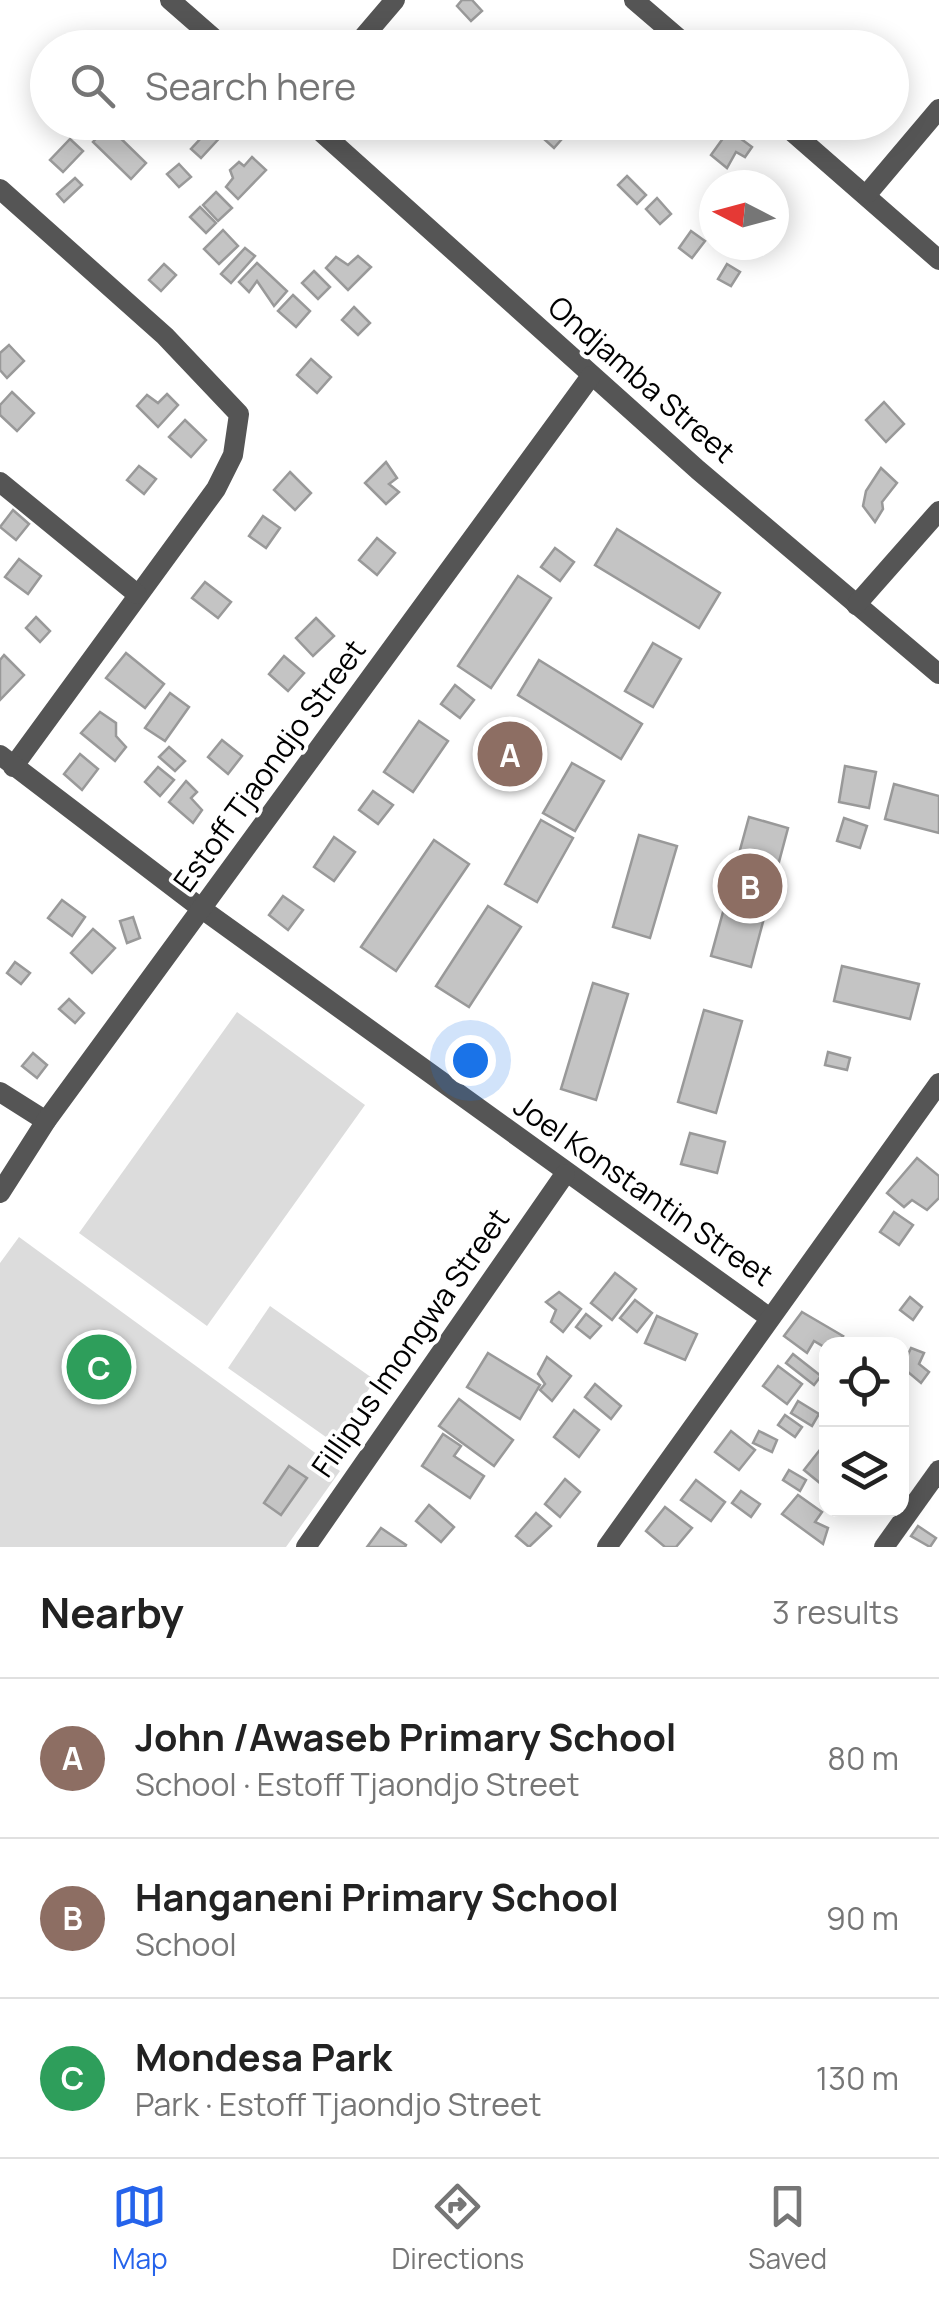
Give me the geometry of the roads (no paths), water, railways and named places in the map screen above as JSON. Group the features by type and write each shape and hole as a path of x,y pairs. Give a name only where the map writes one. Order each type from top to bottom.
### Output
{"street":[{"path":"170,0 204,30"},
{"path":"369,30 395,0"},
{"path":"634,0 669,30"},
{"path":"868,193 939,109"},
{"name":"Ondjamba Street","path":"330,140 592,376 939,674"},
{"path":"804,140 939,260"},
{"path":"0,189 165,336 239,414 233,455 216,489 7,761"},
{"name":"Estoff Tjaondjo Street","path":"0,1194 46,1121 592,376"},
{"path":"0,482 137,594"},
{"path":"856,605 939,511"},
{"name":"Joel Konstantin Street","path":"7,761 202,910 770,1318"},
{"path":"607,1547 939,1083"},
{"path":"0,1092 46,1121"},
{"name":"Fillipus Imongwa Street","path":"306,1547 565,1174"},
{"path":"884,1547 931,1498 939,1470"}],"place":[{"name":"John /Awaseb Primary School","path":"510,754"},
{"name":"Hanganeni Primary School","path":"750,886"},
{"name":"Mondesa Park","path":"99,1367"}]}
